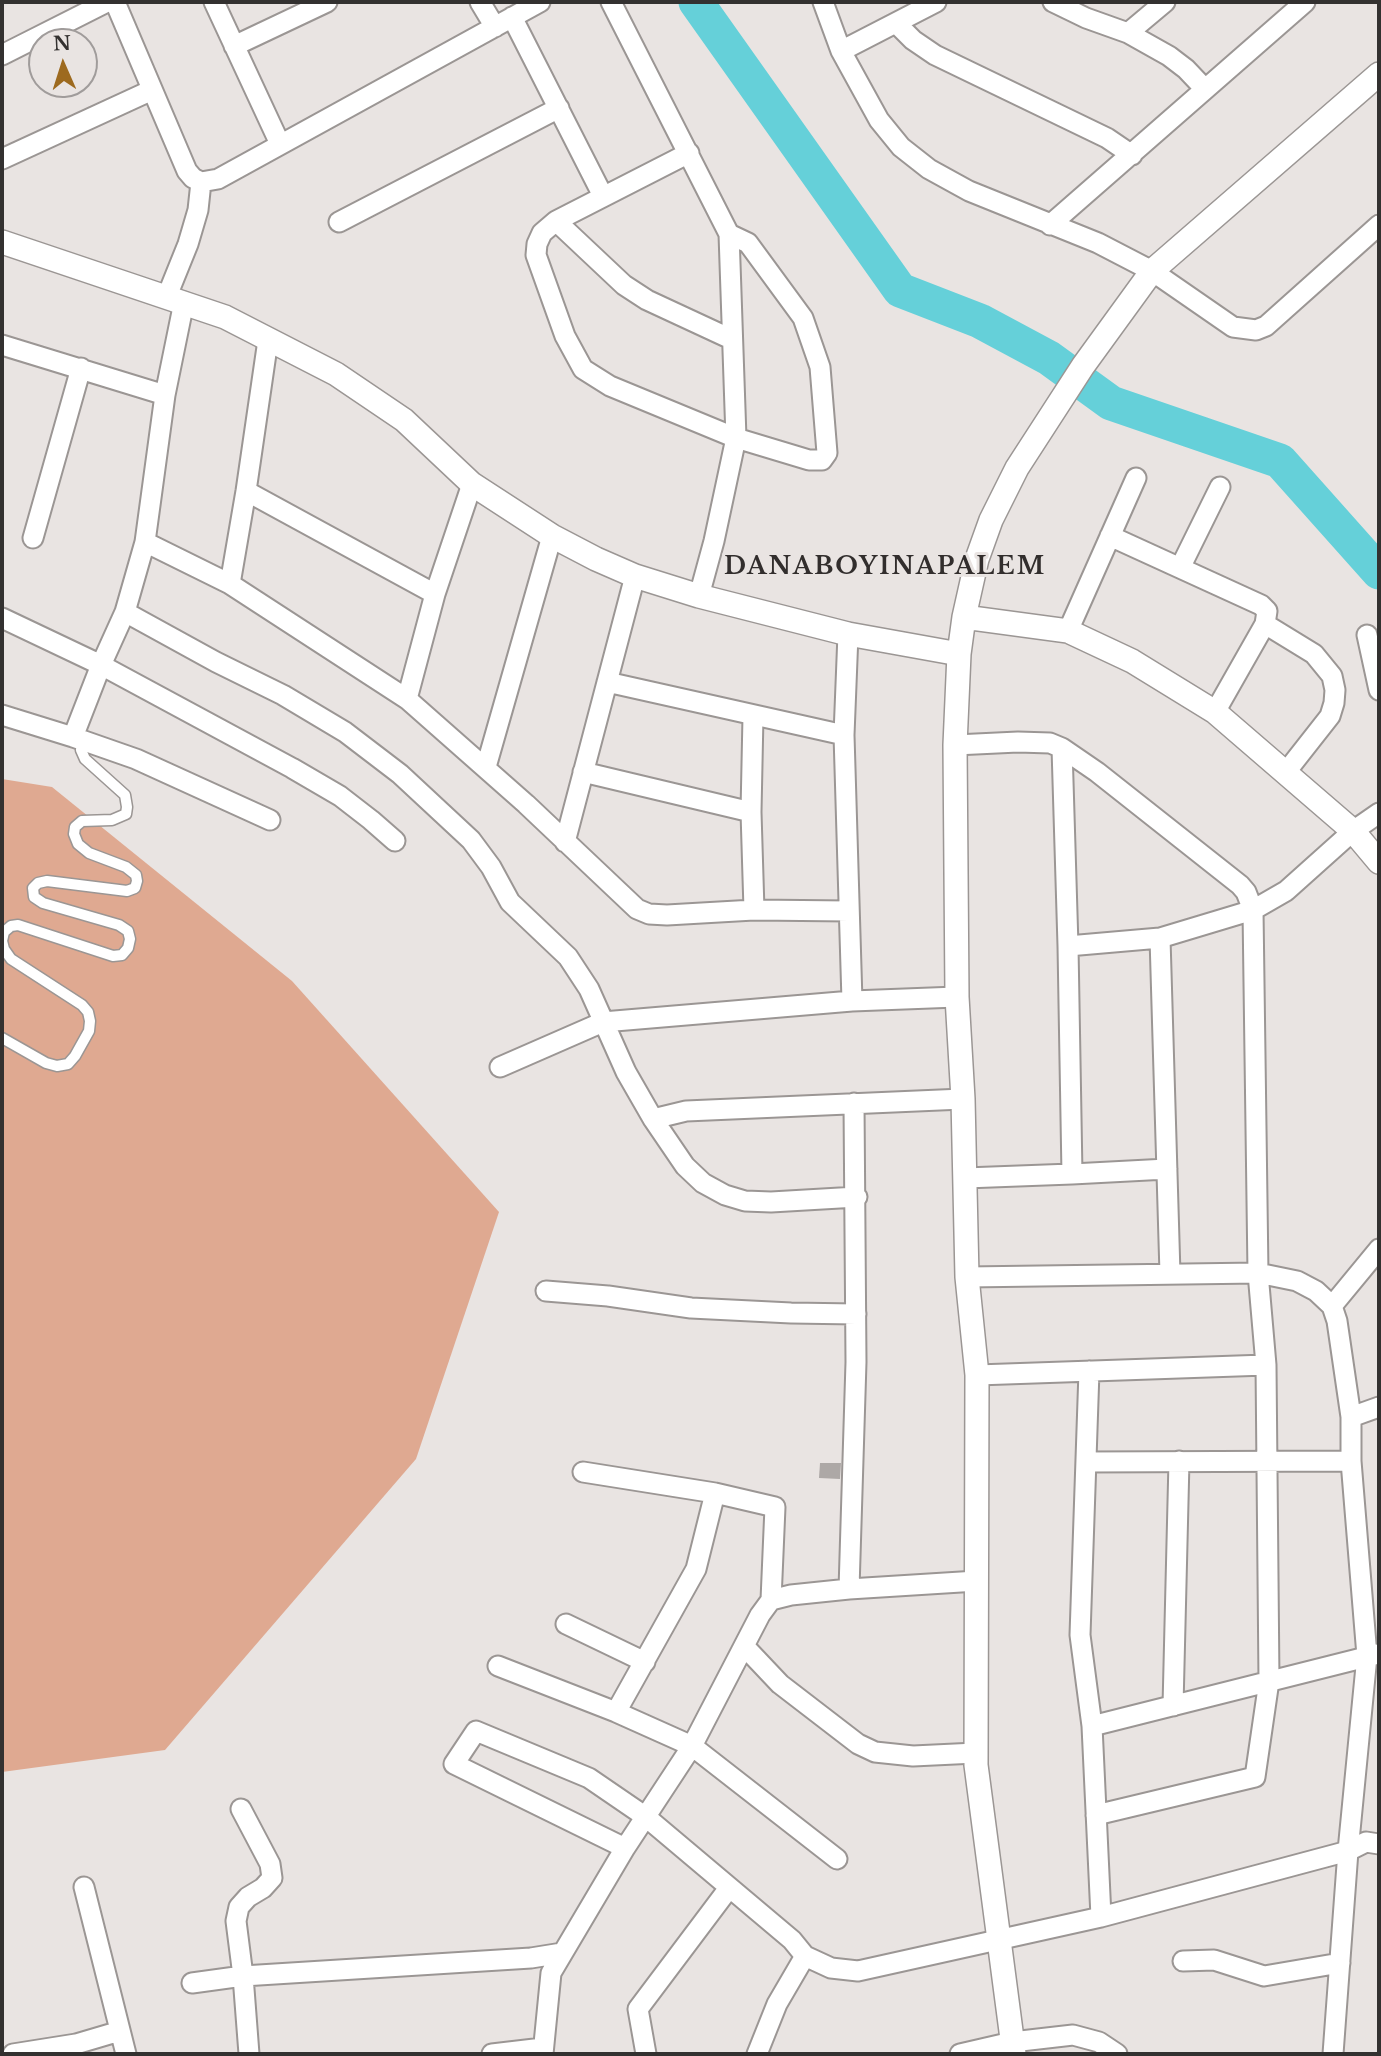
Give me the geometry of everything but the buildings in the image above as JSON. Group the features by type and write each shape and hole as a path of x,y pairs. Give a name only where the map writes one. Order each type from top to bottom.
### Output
{"street":[{"path":"2,55 107,2"},
{"path":"114,2 187,170 193,178 201,182 218,179 540,2"},
{"path":"214,2 280,144"},
{"path":"234,46 327,2"},
{"path":"480,2 503,22 559,108 603,196"},
{"path":"611,2 729,234 736,438 699,596"},
{"path":"823,2 841,51 879,120 901,147 929,169 969,191 1098,243 1152,271 1233,327 1256,330 1266,326 1379,225"},
{"path":"841,51 936,2"},
{"path":"1054,2 1086,18 1128,33 1170,56 1204,88"},
{"path":"1128,33 1165,2"},
{"path":"1050,225 1305,2"},
{"path":"896,23 935,55 1107,138 1132,155"},
{"path":"1013,2048 976,1753 977,1375 967,1277 963,1099 957,997 954,745 958,654 964,617 977,559 991,520 1017,468 1083,366 1152,271 1379,74"},
{"path":"2,159 152,90"},
{"path":"339,222 559,108"},
{"path":"689,153 556,221 542,233 536,255 565,336 583,369 610,386 736,438 809,460 822,460 827,453 820,367 803,318 748,243 729,234"},
{"path":"78,739 101,664 125,612 145,542 176,299 198,210 201,182"},
{"path":"556,221 624,285 647,300 731,339"},
{"path":"2,242 225,317 336,374 404,420 472,484 552,536 635,576 699,596 848,634 958,654"},
{"path":"230,584 268,340"},
{"path":"2,345 165,395"},
{"path":"33,538 81,368"},
{"path":"1068,631 1136,478"},
{"path":"407,699 435,594 472,484"},
{"path":"1180,568 1220,487"},
{"path":"246,491 435,594"},
{"path":"486,767 552,536"},
{"path":"1110,536 1261,605 1267,611 1265,624 1215,712"},
{"path":"145,542 230,584 407,699 486,767 637,909 649,914 849,911"},
{"path":"565,842 635,576"},
{"path":"125,612 317,714 377,755 471,840 491,867 510,902 568,957 589,989 626,1072 653,1119 685,1167 703,1184 725,1195 745,1200 771,1202 857,1197"},
{"path":"964,617 1068,631 1132,661 1215,712 1353,831 1379,862"},
{"path":"2,618 101,664 292,768 340,796 395,841"},
{"path":"1265,624 1314,654 1332,676 1335,690 1335,703 1329,716 1286,772"},
{"path":"848,634 844,735 852,1001"},
{"path":"1367,635 1379,690"},
{"path":"607,682 844,735"},
{"path":"2,715 135,759 271,820"},
{"path":"753,716 751,812 754,911"},
{"path":"954,745 1018,742 1050,743 1062,748 1097,772 1240,885 1253,910 1258,1273 1266,1365 1269,1681 1255,1777 1096,1815"},
{"path":"1062,748 1072,1174"},
{"path":"583,772 751,812"},
{"path":"1068,946 1160,938 1253,910 1286,891 1353,831 1379,813"},
{"path":"1160,938 1170,1274"},
{"path":"500,1067 603,1022 852,1001 957,997"},
{"path":"653,1119 686,1111 963,1099"},
{"path":"849,1589 856,1314 857,1197 854,1103"},
{"path":"965,1178 1167,1169"},
{"path":"1332,1306 1379,1250"},
{"path":"967,1277 1258,1273 1297,1281 1332,1306 1338,1321 1351,1417 1351,1461 1373,1655 1348,1852 1333,2054"},
{"path":"546,1291 608,1296 691,1308 856,1314"},
{"path":"977,1375 1266,1365"},
{"path":"1089,1371 1080,1635 1092,1726 1101,1917"},
{"path":"1351,1417 1379,1407"},
{"path":"1173,1706 1179,1461"},
{"path":"1086,1462 1351,1461"},
{"path":"492,2054 543,2051 551,1973 625,1848 692,1746 760,1615 771,1600 775,1507 715,1493 583,1472"},
{"path":"616,1712 696,1569 715,1493"},
{"path":"771,1600 791,1595 849,1589 977,1581"},
{"path":"566,1624 645,1662"},
{"path":"745,1647 780,1684 858,1744 875,1752 913,1756 976,1753"},
{"path":"1092,1726 1373,1655"},
{"path":"498,1667 616,1712 692,1746 837,1859"},
{"path":"625,1848 454,1764 476,1731 589,1778 646,1817 792,1940 805,1956 831,1968 858,1971 1101,1917 1348,1852 1366,1842 1379,1844"},
{"path":"241,1809 270,1864 272,1878 239,1907 236,1921 249,2054"},
{"path":"83,1887 126,2054"},
{"path":"646,2054 638,2010 729,1888"},
{"path":"192,1983 243,1976 531,1958 562,1953"},
{"path":"757,2054 777,2004 805,1956"},
{"path":"1183,1961 1214,1960 1264,1976 1340,1963"},
{"path":"13,2054 76,2044 120,2031"},
{"path":"960,2054 1013,2048 1073,2035 1099,2042 1117,2054"}],"lane":[{"path":"2,1038 46,1063 57,1066 68,1064 89,1031 90,1021 88,1012 82,1005 11,958 2,941 4,932 11,926 18,925 113,957 122,955 128,948 128,931 119,925 43,903 34,897 33,888 38,883 47,881 127,891 135,888 137,881 136,875 127,867 89,853 78,844 74,834 75,827 82,821 112,820 125,814 127,807 125,795 85,759 78,739"}],"shaded area":[{"path":"2,779 52,787 292,981 499,1212 416,1459 165,1750 2,1772"}],"waterway":[{"path":"696,2 900,290 980,321 1049,358 1111,403 1280,461 1379,572"}],"district":[{"name":"DANABOYINAPALEM","path":"885,567"}]}
